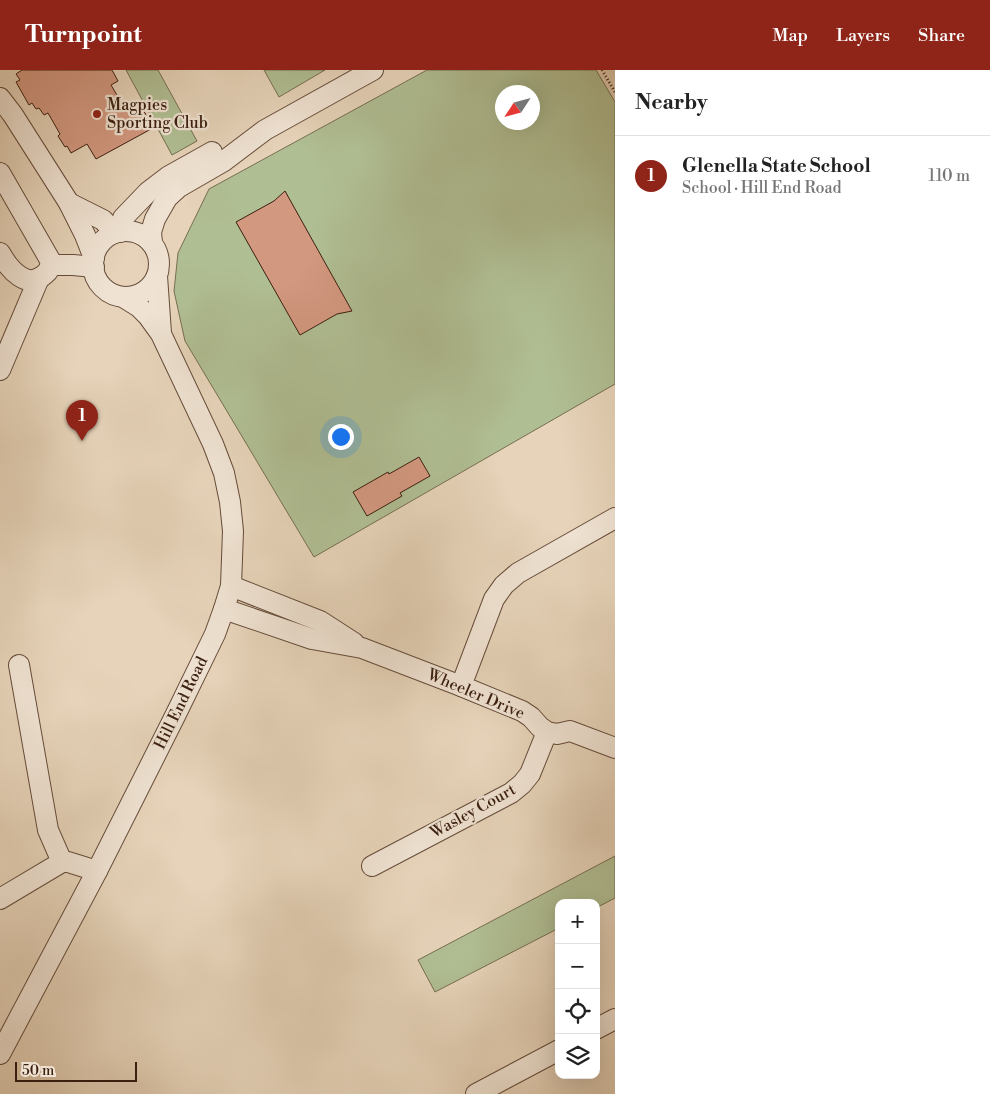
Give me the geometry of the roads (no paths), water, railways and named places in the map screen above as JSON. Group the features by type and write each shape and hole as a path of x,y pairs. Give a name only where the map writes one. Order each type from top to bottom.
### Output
{"street":[{"path":"118,233 123,218 148,192 169,176 219,149 265,130 373,70"},
{"path":"0,98 13,115 69,204 86,235 94,262"},
{"path":"152,243 143,236 133,232 110,235 102,242 96,251 94,271 104,289 123,297 143,293 152,285 157,276 159,264 157,253 152,243 151,232 155,219 167,198 179,187 224,161 265,130"},
{"path":"0,173 50,260 0,370"},
{"path":"69,204 103,220 118,233"},
{"path":"0,253 8,267 18,276 32,280 36,280 45,272 94,262"},
{"name":"Hill End Road","path":"157,276 161,334"},
{"name":"Hill End Road","path":"0,1054 97,871 175,716 215,634 231,586 233,531 224,473 213,444 161,334 148,316 123,297"},
{"path":"461,686 494,599 504,585 518,573 615,518"},
{"name":"Wheeler Drive","path":"231,586 320,621 362,648"},
{"name":"Wheeler Drive","path":"224,609 312,639 362,648 522,711 547,732"},
{"path":"19,665 48,830 62,862"},
{"path":"547,732 557,734 570,731 615,748"},
{"name":"Wasley Court","path":"372,866 511,793 530,774 547,732"},
{"path":"0,900 62,862 97,871"},
{"path":"600,1028 615,1019"},
{"path":"476,1094 555,1052"}],"place":[{"name":"Magpies Sporting Club","path":"97,114"},
{"name":"Glenella State School","path":"82,441"}]}
